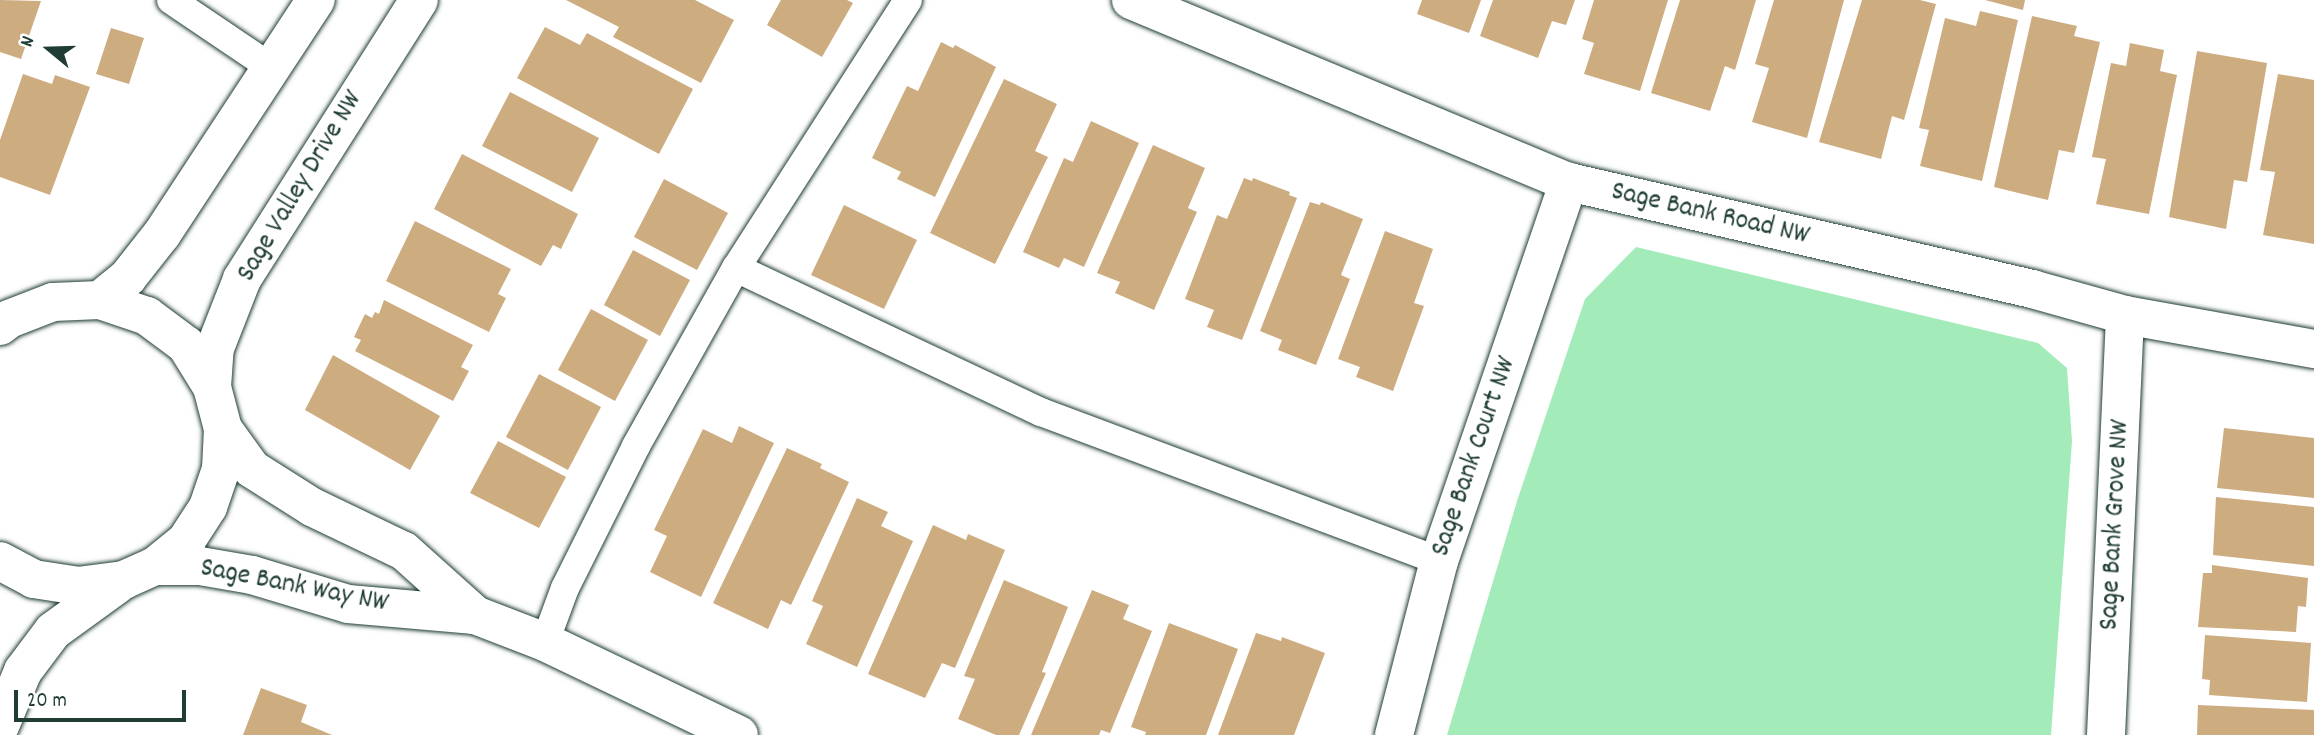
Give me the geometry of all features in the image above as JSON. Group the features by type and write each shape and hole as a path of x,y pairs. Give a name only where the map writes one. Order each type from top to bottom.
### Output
{"street":[{"path":"100,300 128,277 162,234 316,0"},
{"name":"Sage Valley Drive NW","path":"212,387 215,348 242,279 419,0"},
{"name":"Sage Bank Road NW","path":"1131,0 1569,182 2032,289 2126,315 2314,349"},
{"name":"Sage Bank Court NW","path":"1394,735 1438,561 1569,182"},
{"path":"0,726 23,671 53,631 186,541 208,507 221,469 223,429 212,387 186,345 147,316 100,300 53,302 3,321"},
{"name":"Sage Bank Grove NW","path":"2106,735 2126,315"},
{"name":"Sage Bank Way NW","path":"223,429 252,469 312,507 404,551 475,615"},
{"name":"Sage Bank Way NW","path":"0,561 34,579 79,586 139,573 200,566 251,575 348,604 475,615 545,642 739,735"}],"lane":[{"path":"171,0 272,68"},
{"path":"545,642 565,588 636,446 736,268 908,0"},
{"path":"736,268 1041,412 1438,561"}],"green space":[{"path":"1636,247 2038,343 2067,368 2072,441 2051,735 1447,735 1518,498 1585,299"}],"building":[{"path":"0,0 41,1 21,59 0,52"},
{"path":"566,0 695,0 734,20 701,83 613,37 619,27"},
{"path":"781,0 847,0 853,3 822,57 767,25"},
{"path":"1422,0 1481,0 1469,33 1417,14"},
{"path":"1493,0 1575,0 1566,25 1552,21 1538,58 1480,36"},
{"path":"1594,0 1668,0 1640,91 1584,74 1594,43 1582,39"},
{"path":"1680,0 1756,0 1735,70 1725,66 1710,111 1651,93"},
{"path":"1774,0 1844,0 1807,138 1752,122 1769,68 1755,64"},
{"path":"1862,0 1920,0 1936,4 1904,120 1892,116 1881,159 1819,142"},
{"path":"1985,0 2025,0 2023,10"},
{"path":"1980,11 2018,20 1982,181 1920,166 1929,130 1919,128 1945,18 1976,26"},
{"path":"2032,16 2077,26 2074,36 2100,42 2074,153 2059,150 2048,200 1994,187"},
{"path":"545,27 580,45 587,33 693,89 659,154 517,78"},
{"path":"111,28 144,38 129,84 96,74"},
{"path":"941,42 953,48 955,45 996,67 935,197 897,179 901,172 872,158 907,86 918,91"},
{"path":"2130,43 2164,50 2160,71 2177,75 2149,214 2096,204 2106,159 2092,157 2111,63 2126,66"},
{"path":"2197,51 2267,63 2247,182 2234,180 2226,229 2169,217"},
{"path":"23,74 52,84 55,75 90,87 50,195 0,177 0,140"},
{"path":"2278,74 2314,80 2314,244 2263,235 2275,172 2260,170"},
{"path":"1004,79 1057,104 1035,151 1048,157 995,264 930,233"},
{"path":"510,92 599,138 572,192 482,146"},
{"path":"1091,121 1139,143 1084,267 1064,258 1059,268 1023,252 1064,158 1073,162"},
{"path":"1153,145 1205,168 1188,208 1197,212 1154,310 1115,293 1120,282 1097,273"},
{"path":"462,154 578,214 561,249 553,245 541,266 434,209"},
{"path":"1244,178 1252,181 1253,178 1290,192 1289,195 1297,198 1242,340 1207,327 1214,310 1185,299 1217,215 1227,219"},
{"path":"664,179 728,213 697,270 634,237"},
{"path":"1310,202 1320,205 1321,202 1363,219 1341,275 1350,279 1316,365 1278,350 1282,340 1260,331"},
{"path":"844,205 917,240 884,309 811,275"},
{"path":"415,221 511,269 498,294 506,298 489,332 386,281"},
{"path":"1385,231 1433,249 1414,303 1424,306 1393,391 1356,377 1360,367 1338,359"},
{"path":"633,250 690,280 660,336 604,305"},
{"path":"384,300 473,345 461,367 469,371 453,401 355,351 361,340 354,337 365,314 372,318 375,312 379,314"},
{"path":"591,309 648,340 615,401 558,370"},
{"path":"333,355 440,416 410,470 305,410"},
{"path":"539,374 601,407 568,470 506,437"},
{"path":"739,426 774,443 701,597 650,572 667,536 654,530 703,429 732,443"},
{"path":"2224,428 2314,438 2314,498 2217,488"},
{"path":"498,441 566,477 539,528 470,493"},
{"path":"787,448 822,464 820,468 849,482 791,605 781,600 768,629 713,603"},
{"path":"2216,497 2314,507 2314,566 2213,555"},
{"path":"857,498 888,512 881,526 913,541 857,667 806,644 823,606 812,601"},
{"path":"933,525 966,540 968,534 1005,550 955,668 942,663 925,698 868,674"},
{"path":"2212,565 2308,578 2306,607 2298,606 2296,632 2198,627 2203,573 2212,573"},
{"path":"1004,580 1068,607 1042,672 1046,673 1019,735 996,735 958,719 975,679 964,676"},
{"path":"1092,590 1129,605 1123,619 1152,631 1110,733 1101,730 1099,735 1031,735"},
{"path":"1169,623 1238,649 1206,735 1145,735 1146,732 1131,727"},
{"path":"1256,633 1281,641 1282,637 1325,653 1294,735 1218,735"},
{"path":"2205,635 2311,643 2307,702 2209,695 2210,680 2202,679"},
{"path":"261,688 307,705 301,722 332,735 243,735"},
{"path":"2198,705 2314,710 2314,735 2197,735"}]}
